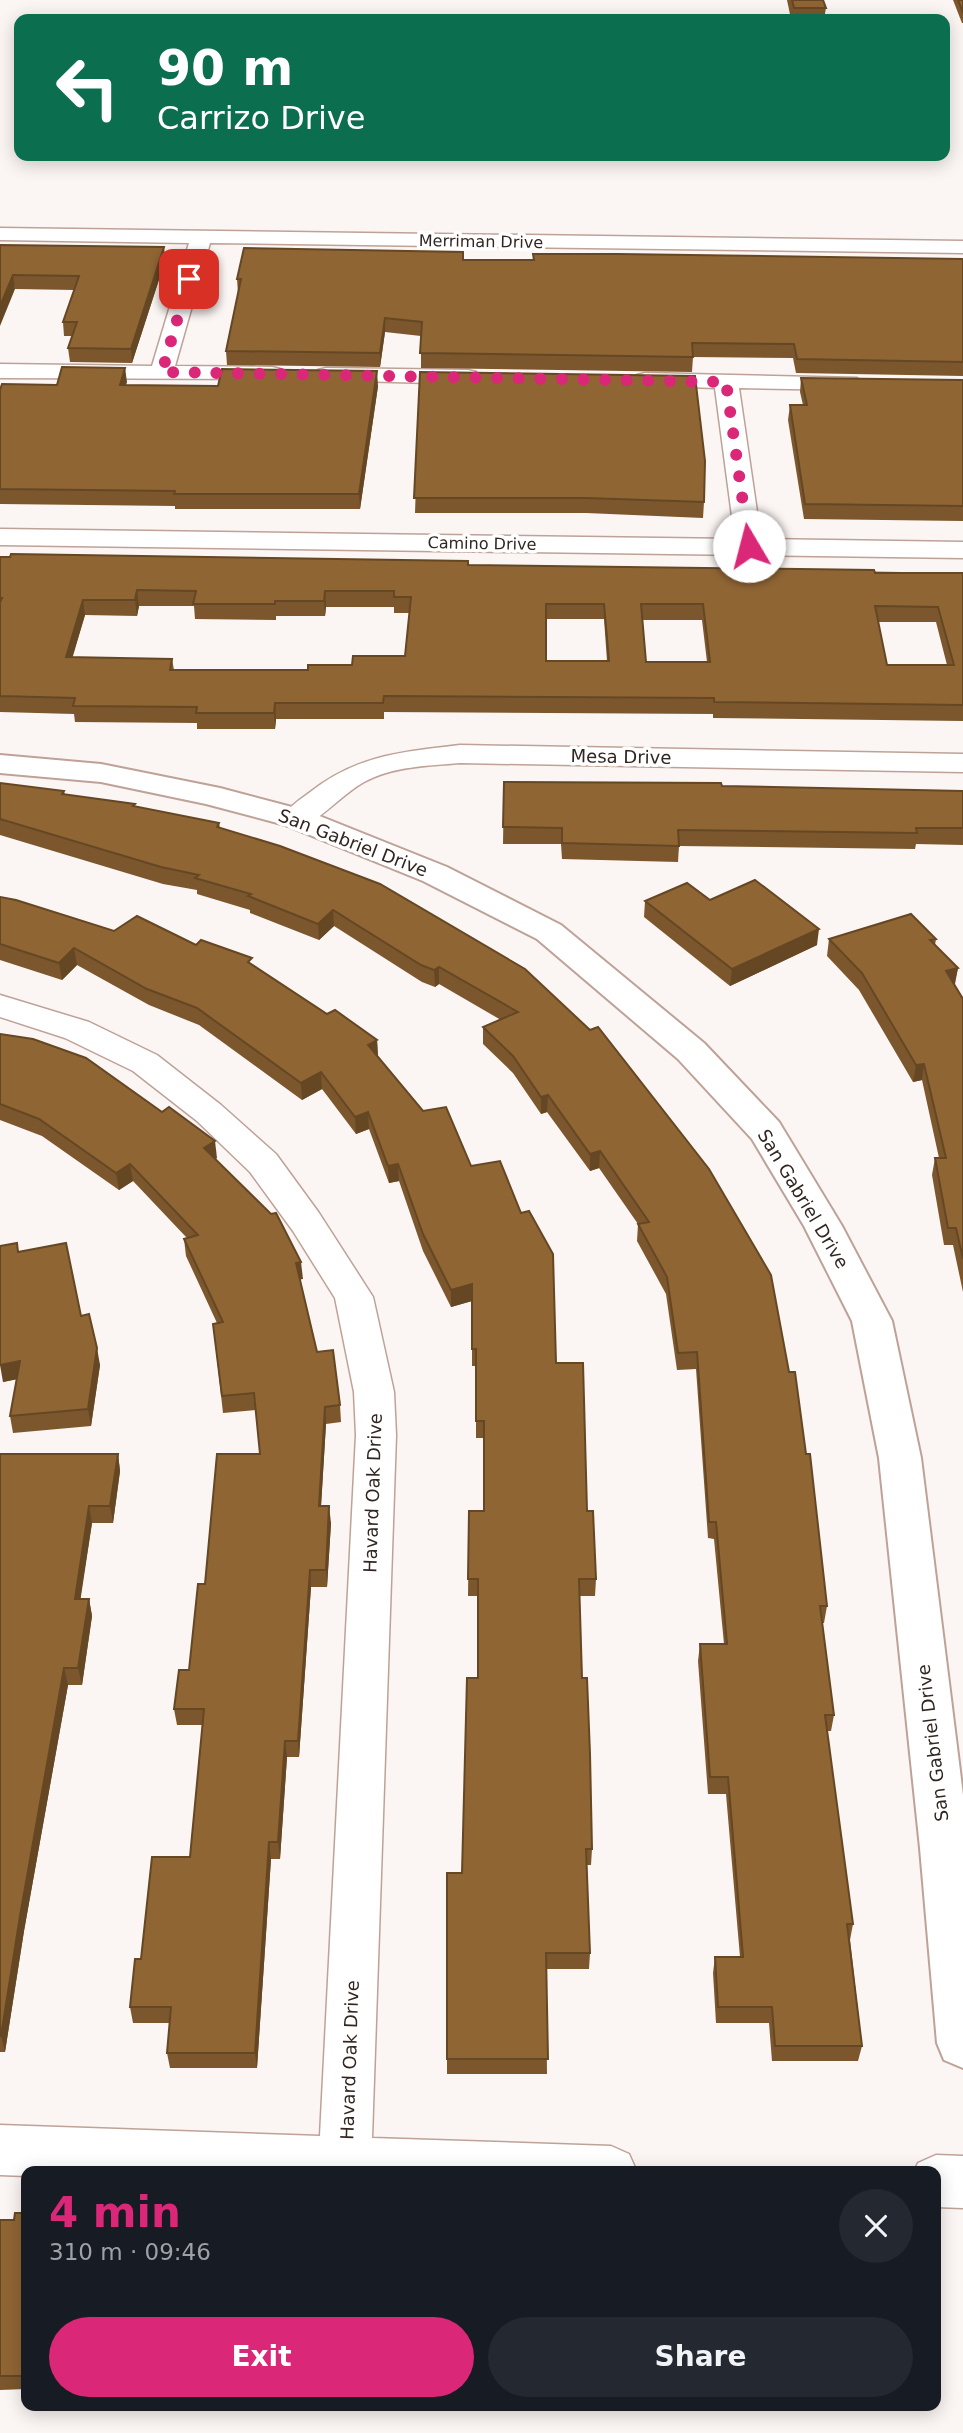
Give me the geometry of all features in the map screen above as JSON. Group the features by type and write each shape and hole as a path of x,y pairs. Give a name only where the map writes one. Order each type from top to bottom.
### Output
{"street":[{"name":"Merriman Drive","path":"0,234 963,247"},
{"path":"162,372 201,237"},
{"path":"0,371 492,378"},
{"path":"616,380 866,384"},
{"path":"726,382 749,546"},
{"name":"Camino Drive","path":"0,537 963,551"},
{"name":"Mesa Drive","path":"296,817 330,791 363,771 402,760 460,754 963,762"},
{"name":"San Gabriel Drive","path":"0,764 101,773 209,795 296,817 435,874 549,932 691,1051 766,1131 823,1226 872,1321 900,1458 954,1848 963,2043"},
{"name":"Havard Oak Drive","path":"0,1006 77,1030 145,1063 209,1113 263,1163 306,1222 354,1297 374,1392 376,1435 345,2164"},
{"path":"0,2150 412,2166"},
{"path":"941,2181 963,2182"}],"building":[{"path":"792,0 823,0 826,8 794,8"},
{"path":"958,0 963,0 963,13"},
{"path":"0,245 164,247 131,349 68,348 77,322 63,322 79,276 13,275 0,306"},
{"path":"244,248 463,252 463,260 534,260 533,254 963,259 963,362 797,359 794,344 692,343 693,357 420,353 422,322 385,318 380,353 226,351 241,279 237,279"},
{"path":"62,367 125,368 120,385 218,386 222,369 377,371 359,494 174,494 175,491 0,489 2,384 57,385"},
{"path":"420,372 695,376 705,461 704,502 586,498 414,498"},
{"path":"801,378 963,380 963,506 805,504 790,405 807,405"},
{"path":"11,554 468,561 468,565 963,573 963,705 714,702 714,698 384,696 383,703 275,703 274,713 196,713 197,707 73,706 75,698 0,696 0,557 10,557","holes":["137,590 196,591 193,604 324,601 325,591 394,591 394,597 411,597 405,656 353,656 352,665 308,665 308,670 170,670 172,659 66,657 83,600 135,600","546,604 604,604 609,661 546,661","641,604 703,604 710,662 646,662","875,606 938,607 954,665 887,665"]},
{"path":"504,782 721,783 722,786 963,791 963,828 916,828 917,833 678,830 679,846 562,843 562,828 503,827"},
{"path":"0,783 64,791 62,794 135,804 133,806 219,823 217,827 280,846 380,884 525,969 590,1030 598,1027 709,1169 771,1275 789,1372 795,1372 806,1454 810,1454 827,1606 820,1606 834,1715 825,1715 853,1924 847,1924 862,2046 775,2046 772,2007 718,2007 715,1957 743,1957 728,1777 710,1777 700,1644 727,1644 716,1522 709,1522 697,1352 678,1353 667,1277 638,1224 649,1222 600,1151 590,1154 548,1095 541,1097 513,1056 483,1027 518,1012 439,967 434,970 421,965 333,910 318,924 248,896 251,894 195,878 199,875 161,867 0,819"},
{"path":"755,880 819,929 732,969 645,901 687,883 710,900"},
{"path":"0,897 114,931 137,916 196,945 201,940 252,958 248,962 327,1014 335,1010 377,1040 368,1045 423,1111 446,1107 471,1166 500,1161 521,1213 529,1211 553,1254 556,1363 583,1363 587,1511 593,1511 596,1579 579,1579 582,1678 587,1678 590,1754 592,1849 586,1849 590,1953 546,1953 548,2059 447,2059 447,1873 462,1873 467,1678 478,1678 478,1579 468,1579 469,1511 484,1511 484,1421 476,1421 476,1349 472,1349 472,1284 451,1290 423,1234 398,1164 388,1166 368,1112 355,1117 321,1072 301,1083 197,1008 147,989 74,948 59,963 0,944"},
{"path":"911,914 936,939 930,940 958,968 946,971 963,999 963,1259 956,1228 948,1228 935,1158 946,1158 924,1064 916,1065 862,973 829,939"},
{"path":"0,1034 33,1039 86,1058 162,1112 169,1107 215,1141 204,1148 271,1214 276,1213 301,1262 296,1263 317,1352 333,1350 340,1405 325,1407 319,1506 329,1506 326,1570 310,1570 298,1741 285,1741 278,1842 269,1842 255,2053 167,2053 171,2007 130,2007 135,1959 141,1959 152,1857 190,1857 204,1709 174,1709 179,1670 189,1670 198,1584 205,1584 217,1454 260,1454 254,1393 222,1396 213,1324 223,1322 184,1239 198,1235 130,1164 116,1173 39,1119 0,1104"},
{"path":"17,1243 18,1252 66,1243 81,1316 89,1314 97,1348 88,1409 10,1416 20,1361 0,1365 0,1246"},
{"path":"0,1454 118,1454 110,1506 89,1506 75,1599 89,1599 78,1668 64,1668 1,2036 0,2036"},
{"path":"15,2213 21,2213 21,2376 0,2376 0,2220 14,2220"}],"route":[{"path":"189,279 162,372 726,382 749,546"}]}
